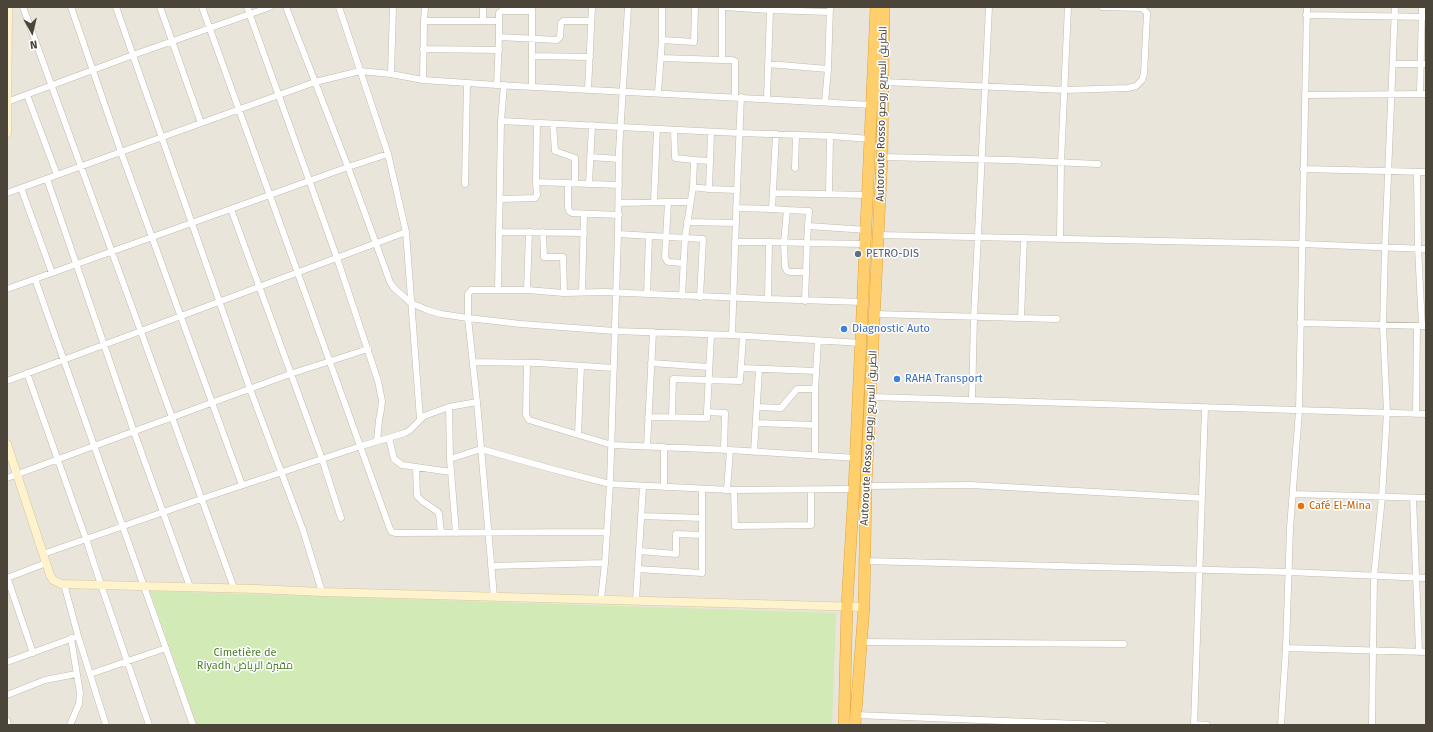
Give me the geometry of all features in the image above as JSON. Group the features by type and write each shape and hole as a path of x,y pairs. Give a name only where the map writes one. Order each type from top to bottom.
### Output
{"highway":[{"name":"Autoroute Rosso الطريق السريع روصو","path":"844,725 847,606 856,458 876,7"},
{"name":"Autoroute Rosso الطريق السريع روصو","path":"855,720 864,606 866,486 882,157 884,7"}],"street":[{"path":"7,134 8,7"},
{"path":"23,7 234,588"},
{"path":"71,7 121,152 242,485"},
{"path":"116,7 250,389 303,530 322,592"},
{"path":"160,7 202,123"},
{"path":"202,7 392,532 607,532"},
{"path":"247,7 337,258 378,381 382,401 378,420 377,441"},
{"path":"7,102 133,55 270,7"},
{"path":"286,7 348,167 390,282 394,288 411,303 427,310 468,318 521,324 614,331 732,335 861,343"},
{"path":"339,7 388,154 406,232 420,419"},
{"path":"391,74 393,7"},
{"path":"423,80 425,7"},
{"path":"483,21 484,7"},
{"path":"588,90 592,7"},
{"path":"601,599 605,563 612,444 614,331 622,92 628,7"},
{"path":"658,92 662,40 662,7"},
{"path":"662,40 694,42 695,7"},
{"path":"722,60 723,7 770,10 830,9 828,69 825,102"},
{"path":"972,400 974,317 989,7"},
{"path":"1060,239 1061,162 1068,7"},
{"path":"884,82 1065,90 1128,88 1136,86 1142,80 1144,74 1147,16 1145,10 1142,8 1102,7"},
{"path":"1281,725 1293,494 1299,411 1306,7"},
{"path":"1372,725 1374,576 1382,497 1387,412 1384,326 1385,247 1395,7"},
{"path":"1305,95 1423,94 1424,17 1422,7"},
{"path":"496,85 499,13 501,11 516,9 532,9 532,86"},
{"path":"767,98 770,10"},
{"path":"1306,15 1424,17"},
{"path":"424,21 498,20"},
{"path":"499,37 559,39 561,23 563,21 591,21"},
{"path":"423,49 498,50"},
{"path":"532,56 590,57"},
{"path":"661,58 736,61 739,133 732,335"},
{"path":"768,64 828,69"},
{"path":"1393,64 1424,64"},
{"path":"7,193 315,82 360,71 391,74 423,80 496,85 622,92 658,92 872,105"},
{"path":"465,184 467,83"},
{"path":"498,290 501,122 504,85"},
{"path":"28,95 57,175"},
{"path":"501,122 621,126 711,132 830,136 871,139"},
{"path":"500,199 535,198 537,195 537,123"},
{"path":"554,124 555,151 574,156 575,158 569,211 572,213 584,214 619,215"},
{"path":"589,184 592,125"},
{"path":"654,202 656,129"},
{"path":"674,130 675,158 710,161"},
{"path":"709,189 711,132"},
{"path":"772,209 776,134"},
{"path":"795,168 796,135"},
{"path":"829,194 830,136"},
{"path":"7,289 388,154"},
{"path":"590,157 620,159"},
{"path":"882,157 982,159 1098,164"},
{"path":"682,296 685,238 693,187 694,160"},
{"path":"1303,169 1426,172"},
{"path":"1416,414 1423,300 1418,248 1417,172"},
{"path":"47,179 134,432 190,588"},
{"path":"536,182 619,185"},
{"path":"693,187 737,190"},
{"path":"21,188 52,273"},
{"path":"773,193 868,195"},
{"path":"668,202 665,257 667,261 683,263"},
{"path":"619,203 690,202"},
{"path":"736,208 809,211 805,301"},
{"path":"231,209 322,459 341,518"},
{"path":"787,210 784,243 785,267 787,271 790,272 806,272"},
{"path":"582,292 584,214"},
{"path":"687,222 736,223"},
{"path":"808,226 867,230"},
{"path":"7,381 406,232"},
{"path":"499,232 584,233"},
{"path":"527,290 529,232"},
{"path":"543,232 544,257 563,257 564,292"},
{"path":"618,234 703,239 700,297"},
{"path":"878,235 1302,244 1426,249"},
{"path":"647,294 649,236"},
{"path":"1021,318 1024,238"},
{"path":"735,242 866,244"},
{"path":"768,300 769,242"},
{"path":"35,279 193,725"},
{"path":"494,597 468,318 468,294 471,290 527,290 768,300 863,302"},
{"path":"874,314 1057,319"},
{"path":"1300,323 1422,326"},
{"path":"647,446 653,332"},
{"path":"648,417 707,418 711,335"},
{"path":"672,417 673,379 740,380 743,336"},
{"path":"815,456 814,425 818,341"},
{"path":"7,478 290,374 368,349"},
{"path":"473,362 527,363 614,368"},
{"path":"527,363 526,415 529,420 612,444 856,458"},
{"path":"651,363 710,367"},
{"path":"578,434 581,366"},
{"path":"741,368 816,371"},
{"path":"754,452 759,368"},
{"path":"27,373 86,539 149,725"},
{"path":"757,407 781,408 797,389 815,389"},
{"path":"871,397 1426,414"},
{"path":"43,554 242,485 389,438 410,430 424,416 449,407 477,402"},
{"path":"449,407 450,459 456,533"},
{"path":"1205,408 1198,570 1194,725 1207,725"},
{"path":"708,412 725,413 727,450 736,526 811,525 812,490"},
{"path":"756,423 814,425"},
{"path":"389,438 394,459 402,465 451,472"},
{"path":"7,444 50,575 53,580 64,584 864,606"},
{"path":"664,447 664,487"},
{"path":"450,459 481,449 552,470 610,484 731,490 854,489"},
{"path":"416,467 418,496 422,501 440,514 440,533"},
{"path":"636,600 643,486"},
{"path":"866,486 986,486 1201,498"},
{"path":"638,569 702,573 702,489"},
{"path":"1293,494 1426,498"},
{"path":"1286,648 1423,652 1415,577 1413,498"},
{"path":"641,516 702,518"},
{"path":"639,551 676,554 676,534 702,535"},
{"path":"865,561 1289,572 1426,578"},
{"path":"33,653 7,578 46,563"},
{"path":"491,566 605,563"},
{"path":"64,584 78,636 106,725"},
{"path":"7,662 78,636"},
{"path":"70,725 79,704 80,693 71,638"},
{"path":"860,642 1124,644"},
{"path":"90,674 166,648"},
{"path":"7,695 41,682 76,674"},
{"path":"855,720 1104,725"},
{"path":"7,721 8,725"}],"shaded area":[{"path":"7,7 1426,7 1426,725 7,725"}],"green space":[{"name":"Cimetière de Riyadh مقبرة الرياض","path":"150,591 836,613 832,725 197,725"}],"place":[{"name":"PETRO-DIS","path":"858,254"},
{"name":"Diagnostic Auto","path":"844,329"},
{"name":"RAHA Transport","path":"897,379"},
{"name":"Café El-Mina","path":"1301,506"}]}
